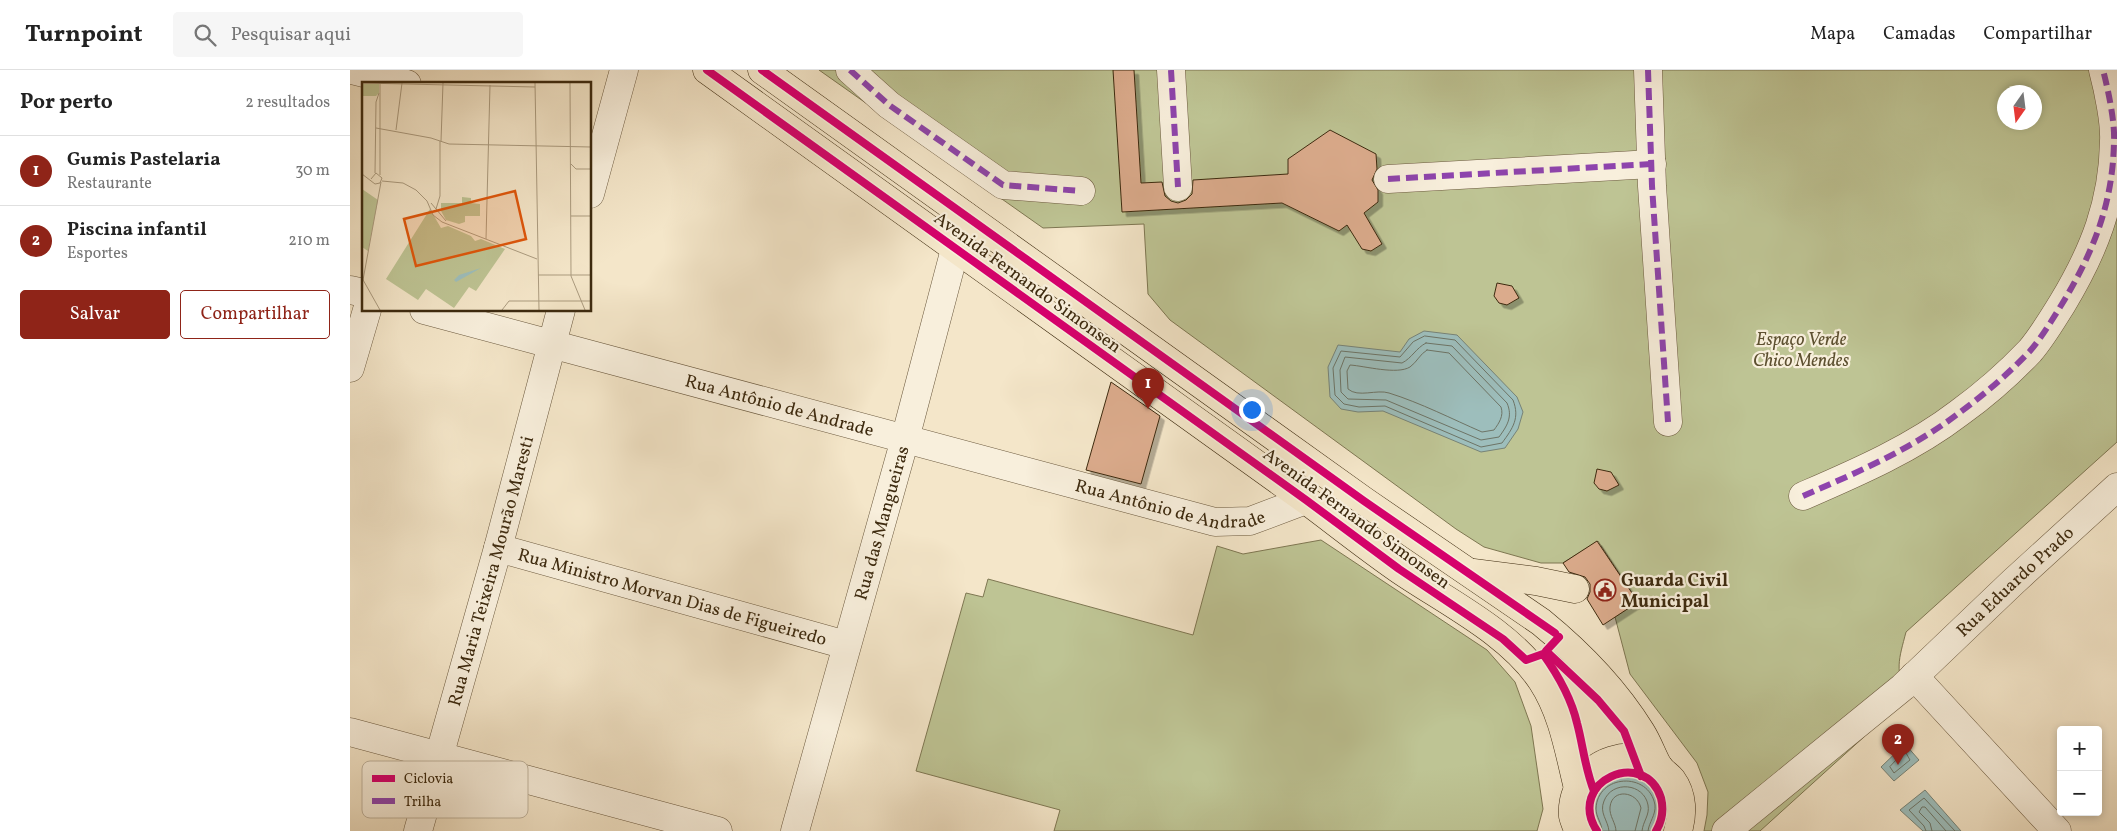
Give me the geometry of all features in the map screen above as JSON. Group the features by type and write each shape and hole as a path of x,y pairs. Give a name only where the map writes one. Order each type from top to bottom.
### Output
{"main road":[{"name":"Avenida Fernando Simonsen","path":"707,70 1306,500 1399,569 1503,639 1526,660 1552,699 1565,732 1578,788 1573,816 1578,831"},
{"name":"Avenida Fernando Simonsen","path":"762,70 1356,495 1540,622 1584,661 1626,710 1642,732 1659,767 1672,781 1680,798 1682,818 1678,831"},
{"path":"1469,572 1536,581 1575,589"},
{"path":"1578,788 1589,773 1610,760 1637,758 1659,767"}],"street":[{"path":"352,70 399,82"},
{"path":"591,186 598,131 624,70"},
{"path":"850,70 889,105 1003,185 1081,191"},
{"path":"1171,70 1178,187"},
{"path":"1648,70 1668,422"},
{"path":"1802,496 1836,482 1897,452 1958,414 2031,350 2053,319 2078,277 2094,242 2105,214 2111,186 2115,139 2103,70"},
{"path":"1388,179 1652,164"},
{"name":"Rua das Mangueiras","path":"795,831 905,439 964,214"},
{"path":"350,368 367,311"},
{"name":"Rua Antônio de Andrade","path":"428,311 552,346 1215,522 1250,521 1306,500"},
{"name":"Rua Maria Teixeira Mourão Maresti","path":"438,761 498,548 561,311"},
{"name":"Rua Eduardo Prado","path":"1726,831 1914,676 2117,487"},
{"name":"Rua Ministro Morvan Dias de Figueiredo","path":"498,548 846,645"},
{"path":"1914,676 2057,831"},
{"path":"350,732 458,761"},
{"path":"528,780 718,831"},
{"name":"Rua Maria Teixeira Mourão Maresti","path":"418,831 422,818"}],"green space":[{"name":"Espaço Verde Chico Mendes","path":"819,70 2117,70 2117,442 1906,632 1901,650 1899,672 1908,697 1760,831 1704,831 1708,792 1697,763 1630,674 1615,617 1638,602 1598,541 1563,563 1541,563 1484,547 1456,529 1170,320 1148,294 1144,224 1043,228"},
{"path":"1321,540 1487,650 1515,682 1531,726 1543,809 1537,831 1054,831 1060,810 916,771 966,593 983,597 988,579 1193,635 1217,546 1243,554"}],"water":[{"path":"1424,331 1457,335 1517,397 1523,412 1518,429 1505,448 1481,452 1383,411 1358,412 1341,409 1330,397 1328,367 1338,345 1400,352 1409,339"},
{"path":"1905,744 1919,760 1894,781 1881,767"},
{"path":"1620,775 1631,776 1641,780 1656,793 1661,811 1652,831 1599,831 1593,823 1591,806 1593,798 1604,784"},
{"path":"1925,790 1961,831 1923,831 1900,810"}],"building":[{"path":"1113,70 1134,70 1141,183 1162,182 1165,196 1171,201 1178,203 1186,200 1192,194 1193,180 1288,174 1288,159 1330,130 1376,154 1377,169 1372,180 1378,190 1378,202 1364,213 1382,244 1371,251 1362,249 1347,225 1339,231 1282,203 1122,212"},
{"path":"1497,283 1512,286 1519,298 1507,305 1499,303 1494,296"},
{"path":"1111,382 1160,416 1141,484 1086,470"},
{"path":"1597,469 1611,472 1619,485 1607,491 1599,489 1594,483"},
{"path":"1597,541 1638,602 1603,625 1587,599 1590,592 1590,584 1585,577 1569,572 1563,563"}],"marked path":[{"path":"850,70 889,105 1003,185 1081,191"},
{"path":"1171,70 1178,187"},
{"path":"1648,70 1652,186 1668,422"},
{"path":"1803,496 1903,449 1941,426 1978,399 2005,376 2030,351 2043,334 2083,265 2100,226 2106,206 2113,164 2114,133 2111,106 2103,70"},
{"path":"1388,179 1652,164"}],"cycle path":[{"path":"707,70 1306,500 1399,569 1503,639 1526,660 1543,654 1568,695 1594,791"},
{"path":"762,70 1364,501 1555,633"},
{"path":"1559,637 1546,651 1598,700 1624,731 1641,776"},
{"path":"1597,831 1590,813 1591,798 1599,785 1611,777 1625,773 1640,775 1652,783 1661,798 1662,815 1656,831"}],"place":[{"name":"Gumis Pastelaria","path":"1148,409"},
{"name":"Guarda Civil Municipal","path":"1605,590"},
{"name":"Piscina infantil","path":"1898,765"}]}
